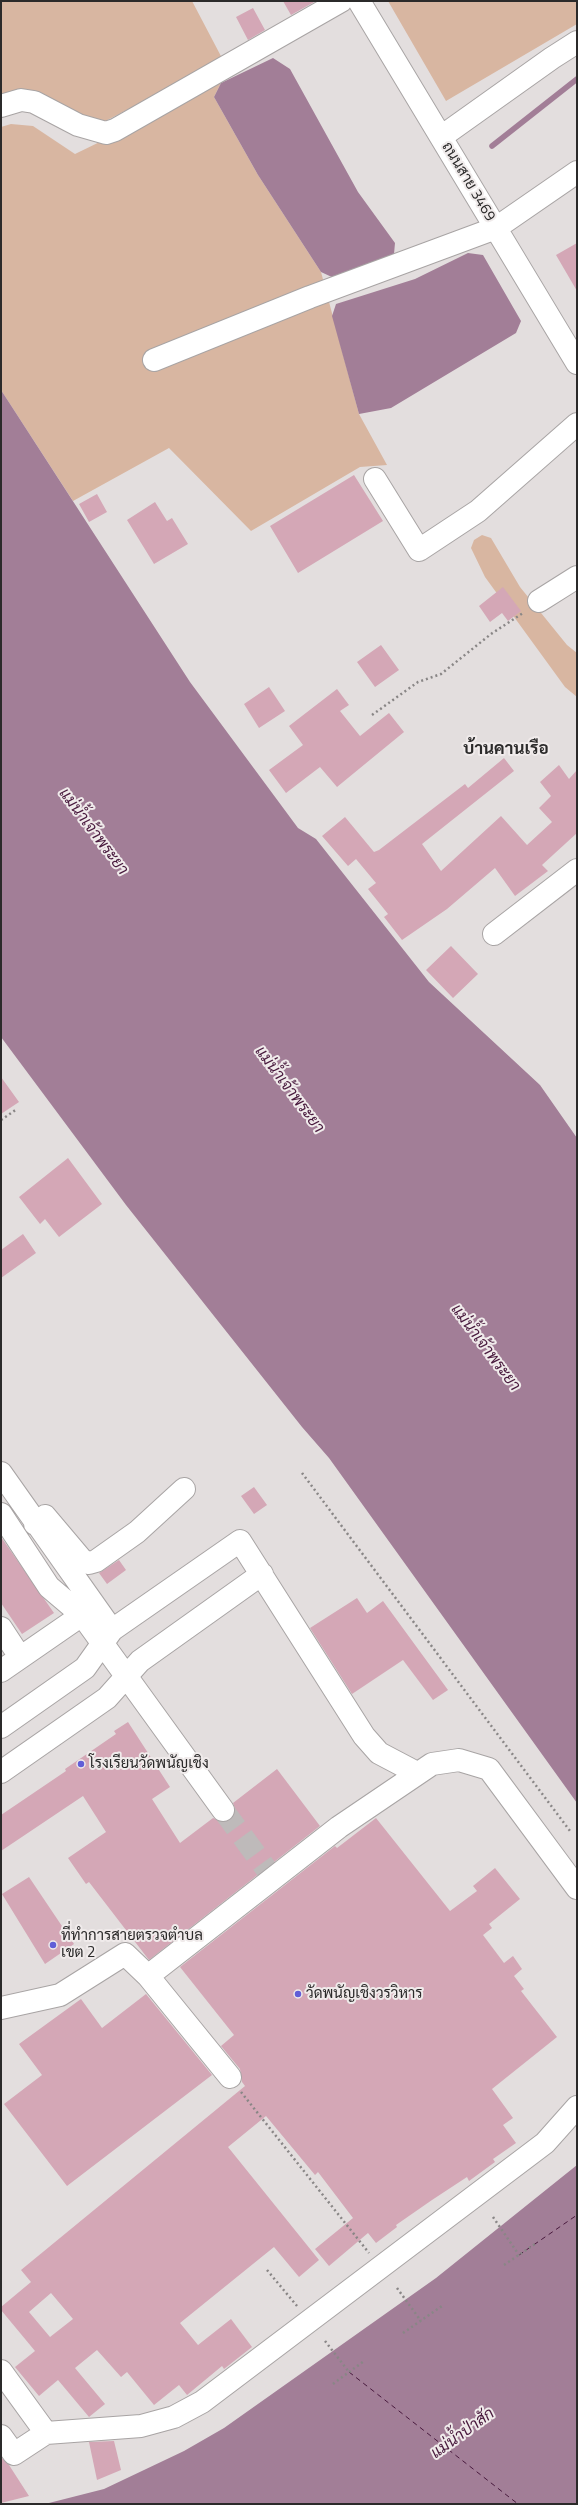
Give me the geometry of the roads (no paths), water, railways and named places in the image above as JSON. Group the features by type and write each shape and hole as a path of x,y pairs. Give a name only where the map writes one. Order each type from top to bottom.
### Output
{"street":[{"path":"1,106 22,100 34,102 84,127 106,133 115,130 341,1"},
{"name":"ถนนสาย 3469","path":"359,1 577,363"},
{"path":"441,138 552,58 577,42"},
{"path":"154,360 310,297 496,228 577,172"},
{"path":"375,479 419,550 478,511 577,424"},
{"path":"540,601 577,577"},
{"path":"494,934 577,870"},
{"path":"1,1473 108,1637 127,1676 223,1810"},
{"path":"35,1524 45,1516 83,1561 89,1563 96,1561 137,1532 184,1489"},
{"path":"1,1514 49,1587 108,1637"},
{"path":"1,1727 85,1668 108,1637 240,1541 364,1736 379,1753 416,1773"},
{"path":"1,1772 107,1698 140,1661 262,1574"},
{"path":"1,1671 82,1615"},
{"path":"1,1628 20,1657"},
{"path":"148,1976 271,1876 416,1773 432,1764 459,1760 489,1769 577,1888"},
{"path":"1,2008 60,1995 125,1954 148,1976 230,2077"},
{"path":"1,2436 14,2454 46,2433 141,2426 174,2417 202,2402 545,2143 577,2107"},
{"path":"1,2371 46,2433"}],"water":[{"path":"273,58 290,69 358,192 395,243 394,254 334,278 321,272 258,175 214,97 221,83"},
{"path":"468,253 483,255 521,321 516,333 391,408 359,414 332,316 336,304 415,279"},
{"name":"แม่น้ำเจ้าพระยา","path":"1,390 190,682 298,828 316,839 429,982 540,1085 577,1138 577,1803 329,1458 302,1427 126,1205 1,1037"},
{"name":"แม่น้ำป่าสัก","path":"577,2165 577,2504 45,2504 104,2489 184,2451 224,2428 436,2278"}],"waterway":[{"path":"492,146 577,79"}],"tunnel":[{"path":"223,1810 270,1874"}],"place":[{"name":"โรงเรียนวัดพนัญเชิง","path":"81,1764"},
{"name":"ที่ทำการสายตรวจตำบล เขต 2","path":"53,1945"},
{"name":"วัดพนัญเชิงวรวิหาร","path":"298,1994"}],"district":[{"name":"บ้านคานเรือ","path":"506,750"}]}
